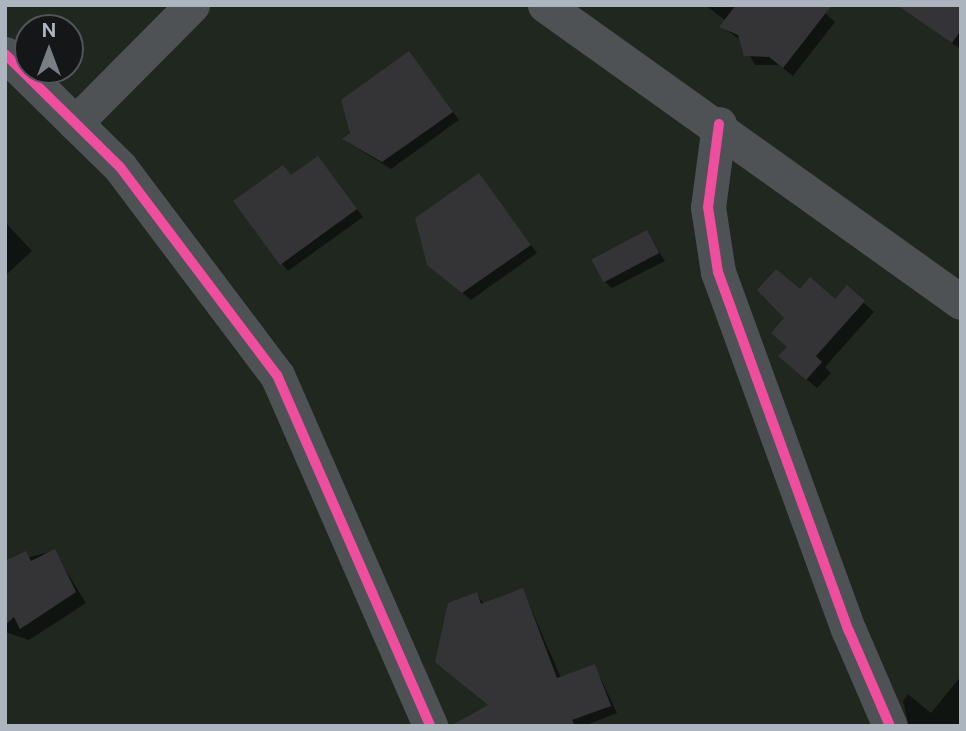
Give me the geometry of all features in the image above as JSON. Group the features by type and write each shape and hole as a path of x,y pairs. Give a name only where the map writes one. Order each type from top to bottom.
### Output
{"street":[{"path":"75,124 192,5"},
{"path":"545,5 719,124 961,302"},
{"path":"5,54 120,167 276,375 430,726"},
{"path":"719,124 708,207 719,272 849,631 890,726"}],"shaded area":[{"path":"5,5 961,5 961,726 5,726"}],"building":[{"path":"736,5 832,5 783,68 769,57 744,56 738,35 719,27"},
{"path":"897,5 961,5 961,30 952,43"},
{"path":"409,51 453,112 382,162 342,139 350,133 341,100"},
{"path":"318,156 357,209 280,265 233,201 283,165 291,175"},
{"path":"479,173 531,245 462,293 427,265 415,218"},
{"path":"647,230 659,253 604,283 591,260"},
{"path":"776,269 800,289 810,277 835,299 847,285 865,301 816,356 822,362 806,380 778,356 787,347 771,333 784,318 757,290"},
{"path":"55,549 76,592 20,629 14,617 5,625 5,561 26,551 31,561"},
{"path":"523,588 557,678 595,664 611,706 572,720 575,726 450,726 488,705 435,662 448,603 477,592 481,604"}],"cycle path":[{"path":"5,54 120,167 277,375 430,726"},
{"path":"719,124 708,207 718,272 849,631 890,726"}]}
